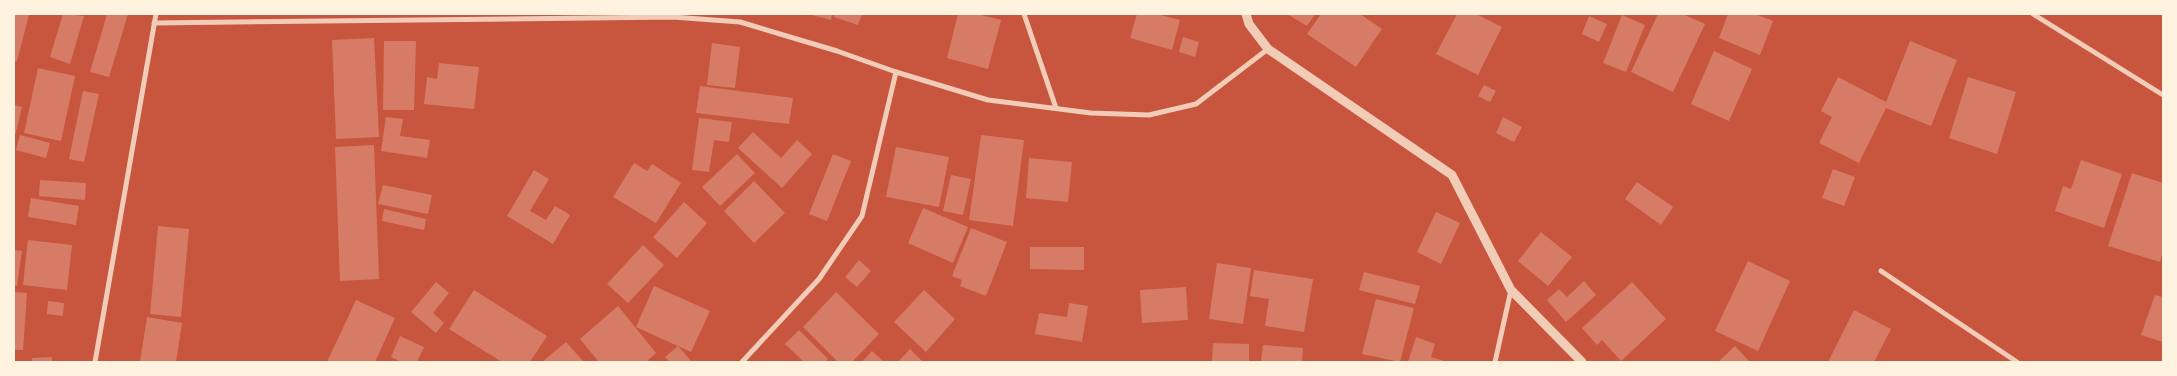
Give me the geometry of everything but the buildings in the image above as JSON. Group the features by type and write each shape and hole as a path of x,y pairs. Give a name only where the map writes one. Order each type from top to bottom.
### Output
{"street":[{"path":"95,362 156,14"},
{"path":"1024,14 1056,108"},
{"path":"1246,14 1249,24 1268,49 1452,175 1511,290 1582,362"},
{"path":"2033,14 2163,94"},
{"path":"154,23 673,17 740,22 837,50 896,72 988,100 1034,108 1149,115 1196,104 1268,49"},
{"path":"742,362 819,279 862,216 896,72"},
{"path":"1881,271 2018,362"},
{"path":"1495,362 1511,290"}]}
